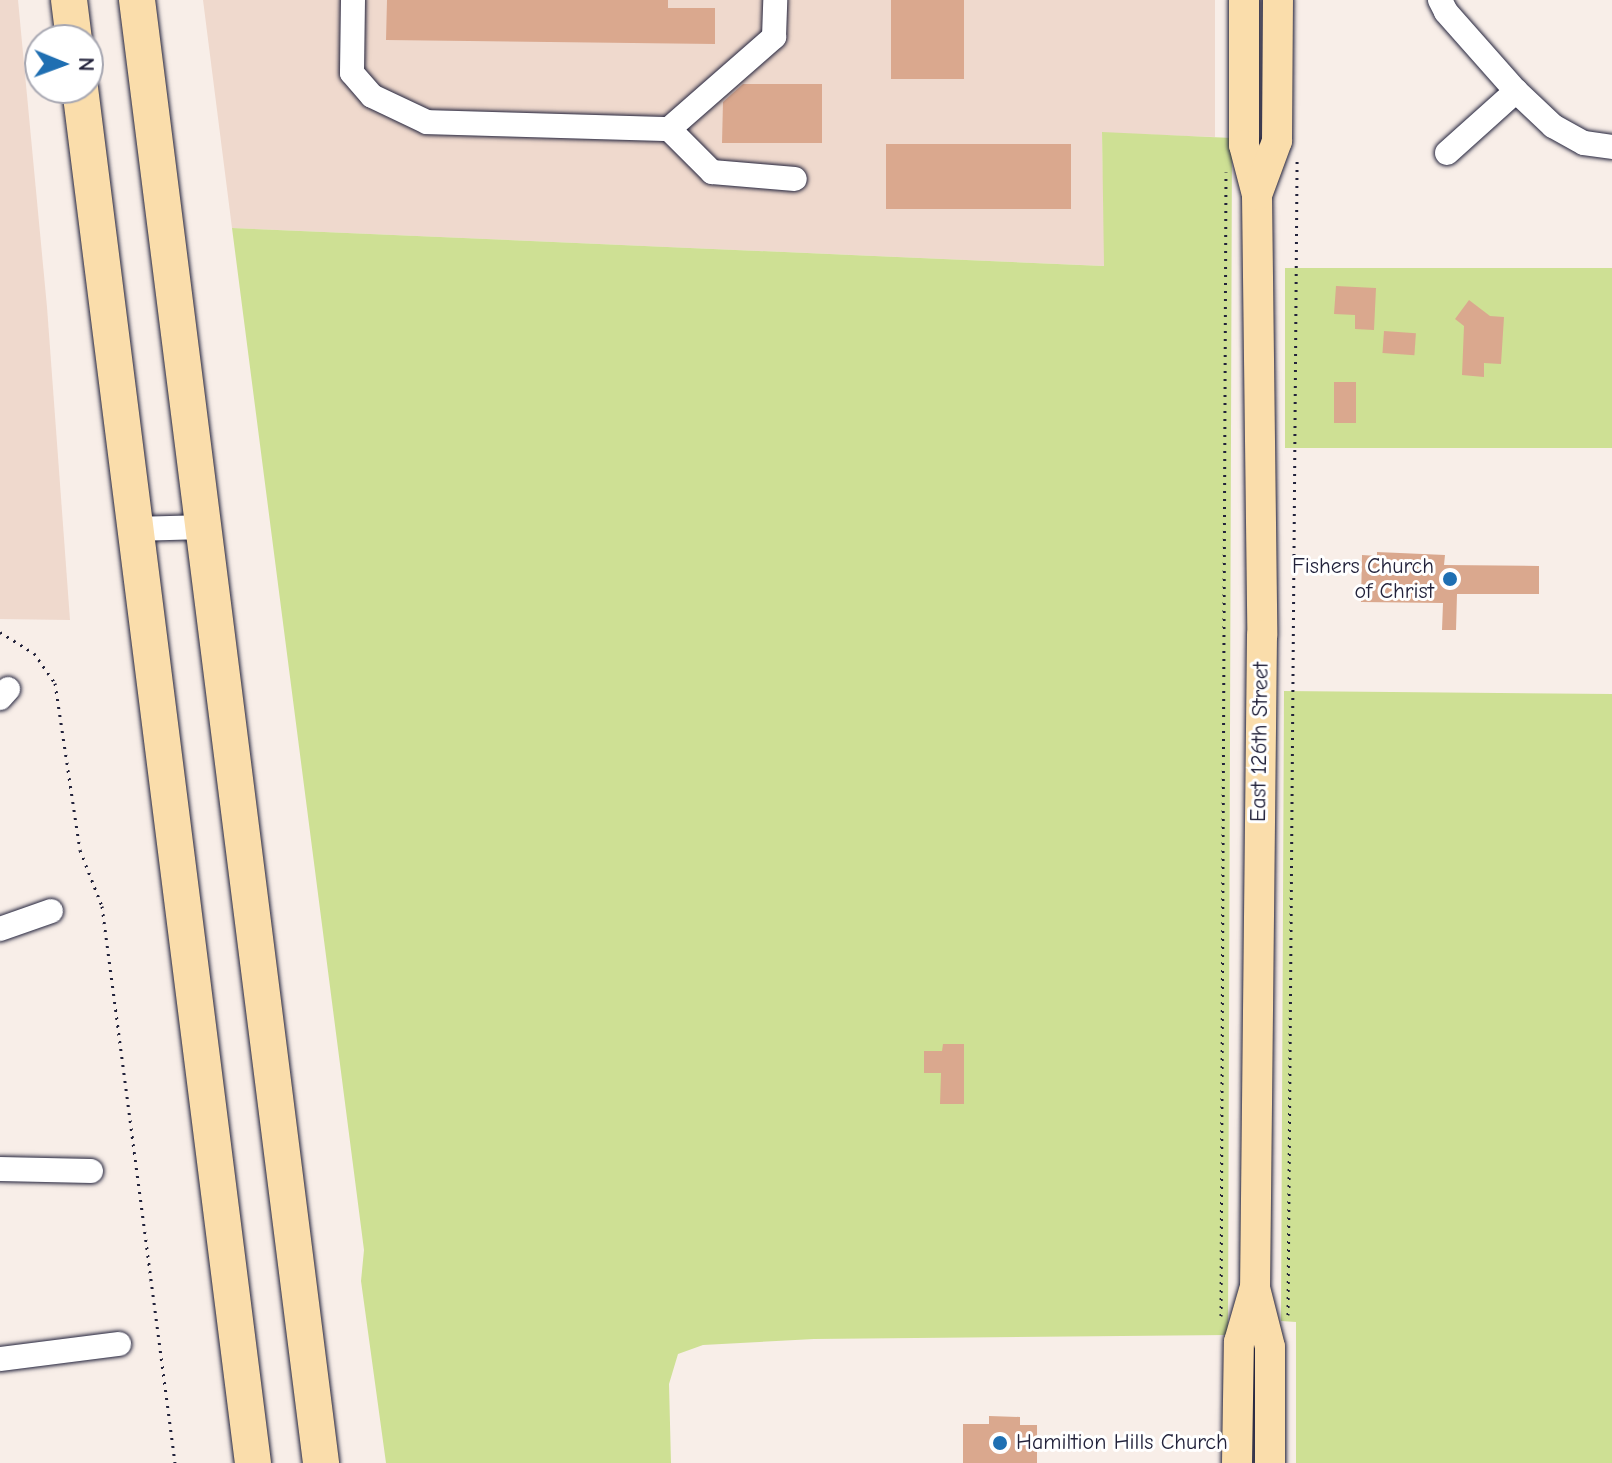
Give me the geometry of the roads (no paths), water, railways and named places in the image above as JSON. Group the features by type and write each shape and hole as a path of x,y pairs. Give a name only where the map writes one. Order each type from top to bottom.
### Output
{"highway":[{"path":"69,0 72,24"},
{"path":"137,0 321,1463"},
{"path":"82,104 253,1463"}],"main road":[{"name":"East 126th Street","path":"1244,0 1244,145 1257,195 1262,635 1255,1288 1270,1347 1270,1463"},
{"name":"East 126th Street","path":"1257,195 1277,141 1278,0"},
{"name":"East 126th Street","path":"1237,1463 1239,1342 1255,1288"}],"street":[{"path":"353,0 352,73 372,96 427,122 669,129 774,37 775,0"},
{"path":"1440,0 1516,91 1568,136 1612,147"},
{"path":"1447,153 1516,91"},
{"path":"669,129 712,172 795,179"},
{"path":"136,529 203,527"},
{"path":"0,929 51,911"},
{"path":"0,1169 91,1171"},
{"path":"0,1359 119,1344"}],"place":[{"name":"Fishers Church of Christ","path":"1450,579"},
{"name":"Hamiltion Hills Church","path":"1000,1443"}]}
